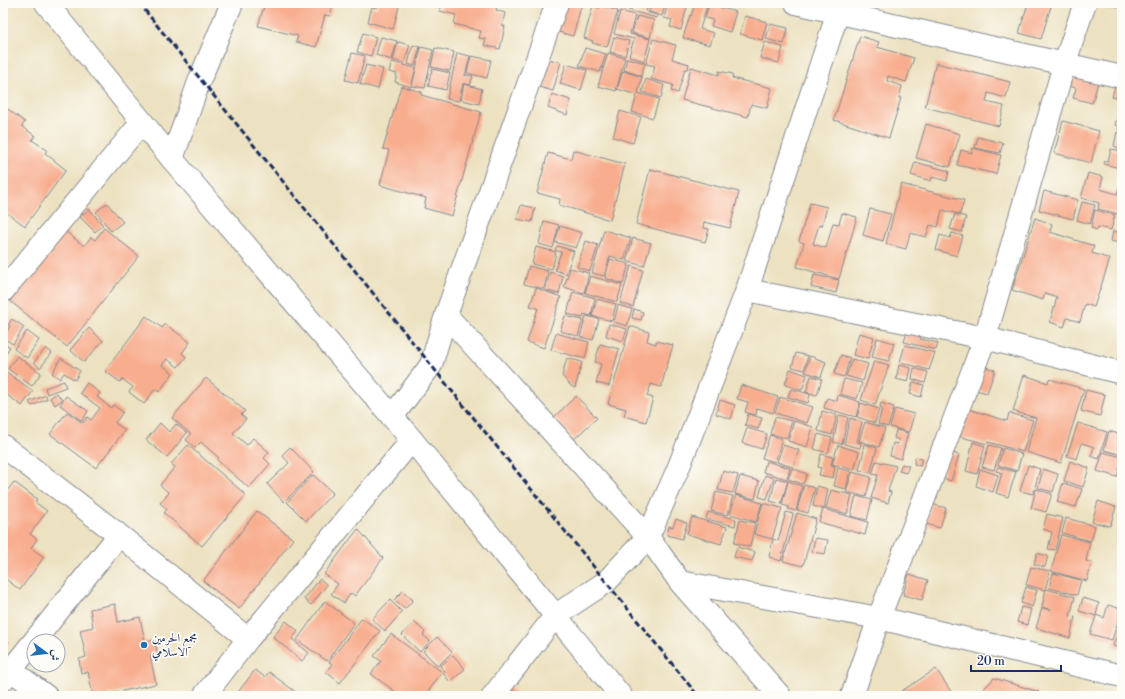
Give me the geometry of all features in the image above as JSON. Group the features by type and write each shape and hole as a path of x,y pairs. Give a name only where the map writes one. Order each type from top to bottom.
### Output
{"street":[{"path":"46,3 172,159 392,416 621,696"},
{"path":"172,159 200,79 232,3"},
{"path":"392,416 431,365 446,315 557,3"},
{"path":"796,3 840,8 1064,65 1122,77"},
{"path":"852,696 879,618 985,338 1064,65 1085,3"},
{"path":"493,696 556,615 606,582 648,537 678,469 747,290 840,8"},
{"path":"3,291 142,122"},
{"path":"747,290 985,338 1122,373"},
{"path":"446,315 648,537 680,582 780,696"},
{"path":"204,696 248,639 412,440"},
{"path":"3,446 119,535 248,639"},
{"path":"46,696 7,674 119,535"},
{"path":"680,582 879,618 1122,676"}],"building":[{"path":"265,3 328,3 333,5 330,16 325,15 316,47 296,42 298,36 258,26"},
{"path":"378,3 400,3 393,29 368,22 372,7 377,8"},
{"path":"442,3 498,3 496,10 505,13 502,26 505,26 500,49 484,45 486,39 479,38 481,31 454,24 456,15 440,11"},
{"path":"564,3 582,3 573,36 555,31"},
{"path":"604,3 627,3 625,10"},
{"path":"630,3 649,3 646,12 657,15 657,18 628,10"},
{"path":"652,3 666,3 662,16 649,12"},
{"path":"668,3 688,3 681,30 670,27 672,20 664,18"},
{"path":"695,3 707,6 700,29 714,33 710,45 683,38"},
{"path":"1028,3 1052,3 1041,39 1019,33"},
{"path":"1122,3 1122,8 1107,4"},
{"path":"709,4 736,12 730,32 711,26 713,20 705,18"},
{"path":"600,5 618,11 607,47 592,43 593,41 584,38 593,6 600,8"},
{"path":"620,11 635,15 630,34 650,39 644,61 629,56 634,39 614,34"},
{"path":"637,16 654,20 650,38 632,33"},
{"path":"745,16 767,22 762,40 740,34"},
{"path":"770,24 788,28 784,44 766,39"},
{"path":"363,33 376,37 371,56 357,52"},
{"path":"860,36 879,42 877,47 914,58 906,82 888,76 887,81 902,86 899,98 901,98 889,138 834,120"},
{"path":"381,37 397,41 392,60 376,55"},
{"path":"614,37 629,41 625,56 610,52"},
{"path":"653,39 676,45 672,59 689,64 688,69 685,69 678,93 671,91 673,85 651,79 655,66 646,64"},
{"path":"398,42 410,45 404,63 393,60"},
{"path":"765,42 783,47 779,63 760,58"},
{"path":"413,45 420,47 415,66 408,64"},
{"path":"421,47 433,50 425,88 412,86"},
{"path":"435,48 454,52 450,71 431,67"},
{"path":"585,48 606,54 600,72 579,66"},
{"path":"352,53 365,56 358,83 345,80"},
{"path":"457,53 470,56 465,76 473,76 470,85 463,83 459,101 447,99"},
{"path":"608,53 625,58 616,91 598,86"},
{"path":"471,56 491,60 487,78 467,73"},
{"path":"627,58 645,63 641,76 624,70"},
{"path":"548,59 561,62 553,91 539,87"},
{"path":"392,62 416,68 411,87 395,82 397,74 389,72"},
{"path":"936,63 1010,82 1006,98 988,93 986,102 1004,106 999,126 925,107"},
{"path":"566,64 587,70 581,90 560,84"},
{"path":"366,65 383,69 378,89 360,84"},
{"path":"691,67 719,75 719,71 733,74 732,78 772,88 767,108 751,104 748,117 682,100"},
{"path":"432,69 450,73 446,90 428,86"},
{"path":"623,71 642,77 638,93 659,99 653,118 632,112 637,95 617,89"},
{"path":"1068,74 1098,83 1092,103 1073,98 1076,88 1065,85"},
{"path":"646,79 664,85 661,98 642,92"},
{"path":"464,84 482,89 479,104 461,100"},
{"path":"1115,85 1122,86 1121,99 1112,97"},
{"path":"401,86 422,92 421,95 481,112 452,216 424,208 426,198 380,185 389,150 383,149"},
{"path":"552,94 571,100 567,115 548,108"},
{"path":"1122,98 1122,112 1118,111"},
{"path":"5,107 25,122 22,126 35,136 32,140 47,150 45,153 66,170 25,226 3,210 3,110"},
{"path":"620,111 641,117 633,143 613,137"},
{"path":"1118,114 1122,115 1122,131 1118,130 1119,126 1115,125"},
{"path":"1063,121 1099,131 1091,163 1054,153"},
{"path":"926,124 960,134 950,167 916,158"},
{"path":"1117,132 1122,134 1121,149 1114,146"},
{"path":"978,137 1003,143 1000,153 975,148"},
{"path":"973,148 1001,155 996,174 957,165 961,150 972,153"},
{"path":"1111,149 1122,151 1120,168 1104,164 1105,161 1108,161"},
{"path":"573,150 625,164 610,220 559,205 560,199 537,193 548,153 571,159"},
{"path":"915,162 949,171 947,181 932,177 931,181 911,175"},
{"path":"650,169 739,192 730,228 704,222 703,228 709,229 705,242 636,224"},
{"path":"1088,173 1103,177 1100,189 1117,194 1119,187 1122,188 1122,215 1098,209 1099,203 1081,198"},
{"path":"901,184 964,200 960,214 942,210 938,227 930,225 926,237 910,233 906,249 886,244"},
{"path":"1044,191 1078,200 1073,219 1039,210"},
{"path":"1082,202 1095,205 1090,224 1077,220"},
{"path":"107,203 123,222 111,231 96,212"},
{"path":"810,203 827,207 822,226 819,225 813,244 826,248 833,223 839,224 842,213 857,217 839,279 797,267 804,243 799,241"},
{"path":"521,205 535,208 532,222 517,219"},
{"path":"89,209 103,225 95,232 80,217"},
{"path":"870,209 891,214 883,241 863,235"},
{"path":"1095,210 1115,215 1111,230 1098,227 1097,230 1091,228"},
{"path":"955,214 966,217 962,232 950,229"},
{"path":"1035,218 1052,224 1050,232 1094,246 1092,253 1110,259 1094,307 1085,304 1080,322 1067,318 1064,327 1050,322 1057,297 1045,293 1043,300 1012,290"},
{"path":"544,221 559,225 553,248 539,244"},
{"path":"560,226 582,233 576,248 555,242"},
{"path":"104,228 139,256 67,347 10,301 65,231 84,246 91,237 95,240"},
{"path":"604,230 631,238 624,260 610,256 604,276 592,273"},
{"path":"1113,231 1122,233 1122,244 1111,241"},
{"path":"952,233 963,236 957,256 936,250 940,235 950,238"},
{"path":"633,238 651,243 644,266 626,261"},
{"path":"586,241 598,245 590,271 577,267"},
{"path":"557,246 574,251 566,274 555,270 561,252 555,250"},
{"path":"536,247 556,252 552,269 532,264"},
{"path":"610,259 629,264 623,284 605,278"},
{"path":"529,266 548,271 544,289 524,284"},
{"path":"631,266 643,270 633,307 620,303"},
{"path":"570,268 589,273 584,293 564,287"},
{"path":"550,272 563,276 559,294 545,290"},
{"path":"814,275 839,280 836,293 811,287"},
{"path":"590,276 622,285 617,302 585,293"},
{"path":"536,288 561,297 544,348 527,342 538,308 530,306"},
{"path":"573,292 595,298 591,316 584,314 583,318 567,314"},
{"path":"597,299 616,304 612,321 592,316"},
{"path":"618,305 632,309 627,326 614,322"},
{"path":"634,309 643,312 641,320 632,318"},
{"path":"146,316 162,328 165,324 190,342 182,353 186,357 178,367 167,359 162,365 173,373 159,392 155,389 144,404 129,392 133,387 122,379 120,382 105,371"},
{"path":"565,316 583,320 578,336 560,331"},
{"path":"586,316 599,319 593,340 580,337"},
{"path":"12,319 24,327 13,344 3,338"},
{"path":"609,324 627,329 623,341 606,336"},
{"path":"630,326 649,332 647,341 656,344 656,341 673,345 661,387 651,384 647,396 653,398 646,422 624,416 626,409 608,404"},
{"path":"89,328 103,341 84,362 70,350"},
{"path":"27,331 39,340 27,358 14,349"},
{"path":"907,332 921,335 920,339 938,343 936,350 904,342"},
{"path":"556,333 589,342 585,359 551,350"},
{"path":"859,333 874,337 868,359 853,355"},
{"path":"877,338 894,343 889,361 872,357"},
{"path":"3,343 10,347 4,356 3,355"},
{"path":"600,344 619,349 609,386 596,383 601,364 595,362"},
{"path":"905,345 935,353 929,370 900,362"},
{"path":"46,348 52,353 40,368 34,362"},
{"path":"796,353 808,356 804,370 792,367"},
{"path":"841,355 850,358 844,377 834,374"},
{"path":"17,356 41,373 32,386 8,369"},
{"path":"810,356 826,362 821,377 805,372"},
{"path":"61,358 80,371 75,380 64,373 60,379 52,373"},
{"path":"567,358 582,362 575,388 571,386 562,376"},
{"path":"852,359 868,364 863,381 846,376"},
{"path":"874,361 889,365 875,405 861,400"},
{"path":"899,365 911,368 908,382 896,379"},
{"path":"979,365 995,370 987,393 972,389"},
{"path":"914,368 928,372 925,383 912,379"},
{"path":"790,369 807,375 802,390 785,385"},
{"path":"5,371 33,391 22,406 3,392 3,374"},
{"path":"1024,375 1048,383 1049,379 1084,389 1061,463 1026,452 1036,418 1013,411"},
{"path":"811,376 822,379 817,395 806,392"},
{"path":"206,378 245,411 241,415 246,419 233,433 247,445 253,438 269,452 264,458 270,464 249,488 217,460 219,458 201,442 195,448 186,440 191,434 172,418"},
{"path":"844,379 862,383 857,399 840,394"},
{"path":"64,381 66,387 47,394 45,388"},
{"path":"913,382 924,385 921,397 910,394"},
{"path":"87,383 100,393 97,397 111,408 113,405 123,412 115,423 125,430 96,468 50,434 67,412 83,423 87,417 91,420 100,408 80,393"},
{"path":"741,385 778,397 773,413 757,408 756,415 745,412 748,402 737,399"},
{"path":"791,389 810,394 808,403 788,397"},
{"path":"1086,390 1105,395 1100,416 1081,411"},
{"path":"57,393 62,400 55,405 50,398"},
{"path":"46,395 47,399 32,406 29,402"},
{"path":"838,395 860,402 856,417 824,408 827,398 837,401"},
{"path":"66,396 88,411 82,421 60,405"},
{"path":"576,396 597,418 574,439 554,417"},
{"path":"780,397 813,407 807,423 775,413"},
{"path":"720,400 735,405 731,419 716,414"},
{"path":"861,403 879,409 875,423 857,417"},
{"path":"881,403 894,407 888,427 878,424 882,408 880,407"},
{"path":"965,408 1007,421 1009,413 1033,420 1023,452 988,442 987,444 958,436"},
{"path":"895,409 914,414 909,432 890,427"},
{"path":"822,411 837,415 832,435 818,431"},
{"path":"748,414 762,418 758,429 745,425"},
{"path":"839,415 848,417 842,444 833,442"},
{"path":"775,417 792,421 787,438 770,434"},
{"path":"850,418 862,422 857,442 861,443 860,448 844,444"},
{"path":"794,421 813,427 807,447 788,441"},
{"path":"865,422 885,428 879,447 859,441"},
{"path":"160,423 169,432 176,424 187,433 167,457 146,440"},
{"path":"1078,423 1107,432 1099,459 1091,456 1094,447 1082,443 1077,459 1067,456"},
{"path":"747,428 767,434 762,449 742,443"},
{"path":"896,430 908,433 901,459 890,456 893,443 898,444 899,440 894,438"},
{"path":"1109,431 1122,435 1122,455 1104,450"},
{"path":"818,434 832,438 828,453 814,449"},
{"path":"770,435 782,439 775,462 762,458"},
{"path":"973,442 985,446 977,474 966,471"},
{"path":"864,444 877,448 870,473 859,470"},
{"path":"188,445 246,495 202,546 164,513 167,509 160,503 169,493 160,485 175,467 171,464"},
{"path":"783,445 799,450 793,467 777,462"},
{"path":"838,445 859,452 854,470 832,464"},
{"path":"989,445 1001,448 994,470 982,467"},
{"path":"290,447 314,472 284,502 267,484 289,463 282,455"},
{"path":"1003,448 1022,454 1017,471 998,465"},
{"path":"950,452 959,455 951,481 942,478"},
{"path":"1103,452 1122,457 1117,477 1097,471"},
{"path":"821,454 833,457 831,465 835,466 833,478 819,475 821,468 818,467"},
{"path":"915,457 922,459 920,466 914,464"},
{"path":"766,461 790,468 787,479 763,472"},
{"path":"876,461 896,466 888,491 891,492 888,503 871,498 878,475 872,474"},
{"path":"1070,461 1089,468 1083,487 1064,481"},
{"path":"902,464 909,466 906,473 899,471"},
{"path":"1028,465 1040,469 1033,494 1020,491"},
{"path":"998,467 1016,472 1008,497 996,493 1002,473 996,471"},
{"path":"792,468 807,474 803,484 788,479"},
{"path":"838,468 850,471 846,489 834,486"},
{"path":"980,469 998,475 993,492 976,486"},
{"path":"1043,469 1058,474 1053,492 1038,488"},
{"path":"723,471 738,475 733,493 718,490"},
{"path":"852,472 871,477 866,497 846,492"},
{"path":"313,475 333,493 306,521 287,502"},
{"path":"765,475 774,478 767,499 759,497"},
{"path":"740,476 759,481 755,499 735,494"},
{"path":"776,478 788,481 781,504 770,501"},
{"path":"788,481 802,486 796,511 788,509 789,507 782,505"},
{"path":"14,482 37,499 35,502 47,511 30,534 37,539 31,548 44,557 20,590 3,577 3,528 8,522 3,518 3,496"},
{"path":"1063,483 1082,489 1076,507 1057,502"},
{"path":"804,485 815,488 808,513 797,510"},
{"path":"817,486 828,489 824,509 813,506"},
{"path":"1036,489 1052,494 1046,512 1031,508"},
{"path":"831,490 852,495 847,514 826,508"},
{"path":"716,492 733,496 728,515 711,511"},
{"path":"736,495 762,503 756,522 730,514"},
{"path":"856,496 872,500 867,520 851,516"},
{"path":"1098,501 1116,507 1110,526 1092,522"},
{"path":"763,503 782,508 772,539 754,534"},
{"path":"932,504 946,508 940,528 926,524"},
{"path":"823,509 868,522 865,535 819,522"},
{"path":"257,511 293,539 239,609 203,581"},
{"path":"708,512 736,519 735,526 706,519"},
{"path":"786,512 793,514 781,561 769,557 773,539 778,541"},
{"path":"797,513 816,519 803,566 783,561"},
{"path":"1047,514 1063,518 1055,550 1048,549 1052,532 1043,529"},
{"path":"692,517 727,527 721,544 687,534"},
{"path":"1066,518 1095,526 1091,541 1062,533"},
{"path":"676,519 687,523 682,539 667,535 669,526 673,527"},
{"path":"740,520 755,523 750,547 734,543"},
{"path":"358,529 383,558 355,596 351,593 344,603 331,594 338,584 324,574"},
{"path":"1061,535 1090,542 1086,561 1092,562 1087,581 1051,571"},
{"path":"815,538 828,540 825,554 812,552"},
{"path":"737,547 755,552 752,561 734,557"},
{"path":"1037,553 1048,556 1045,567 1034,564"},
{"path":"1031,567 1050,571 1045,590 1026,585"},
{"path":"1053,573 1081,580 1077,595 1049,588"},
{"path":"909,574 928,580 922,600 903,595"},
{"path":"320,579 327,585 311,605 304,599"},
{"path":"1026,587 1037,590 1032,607 1021,603"},
{"path":"1046,589 1075,597 1070,616 1075,617 1070,638 1036,628 1042,608 1051,610 1042,607"},
{"path":"403,591 413,600 405,609 394,600"},
{"path":"1083,598 1099,603 1096,615 1104,618 1108,605 1122,609 1112,640 1090,634 1096,616 1079,611"},
{"path":"390,600 402,612 385,631 372,619"},
{"path":"325,601 354,623 327,661 297,640"},
{"path":"115,604 118,622 140,617 145,642 154,640 158,654 150,655 156,684 108,694 108,696 93,696 88,672 81,673 79,659 86,657 80,630 93,627 90,609"},
{"path":"1021,607 1031,609 1027,625 1017,622"},
{"path":"362,618 380,631 340,683 326,672 332,664 329,662"},
{"path":"1122,620 1122,649 1113,646"},
{"path":"286,621 298,631 292,639 309,653 302,661 273,637"},
{"path":"414,622 425,632 423,635 430,641 420,652 402,635"},
{"path":"391,634 442,672 425,696 401,696 371,674 381,661 374,656"},
{"path":"3,637 9,642 3,648"},
{"path":"437,637 452,652 438,666 423,651"},
{"path":"453,655 465,669 450,682 443,673 445,671 440,666"},
{"path":"936,669 954,696 894,696"},
{"path":"255,670 265,677 269,672 301,696 235,696"},
{"path":"994,678 1039,692 1032,696 985,696 982,691"},
{"path":"509,687 519,696 501,696"}],"railway":[{"path":"139,3 698,696"}],"place":[{"name":"مجمع الحرمين الاسلامي","path":"144,645"}]}
